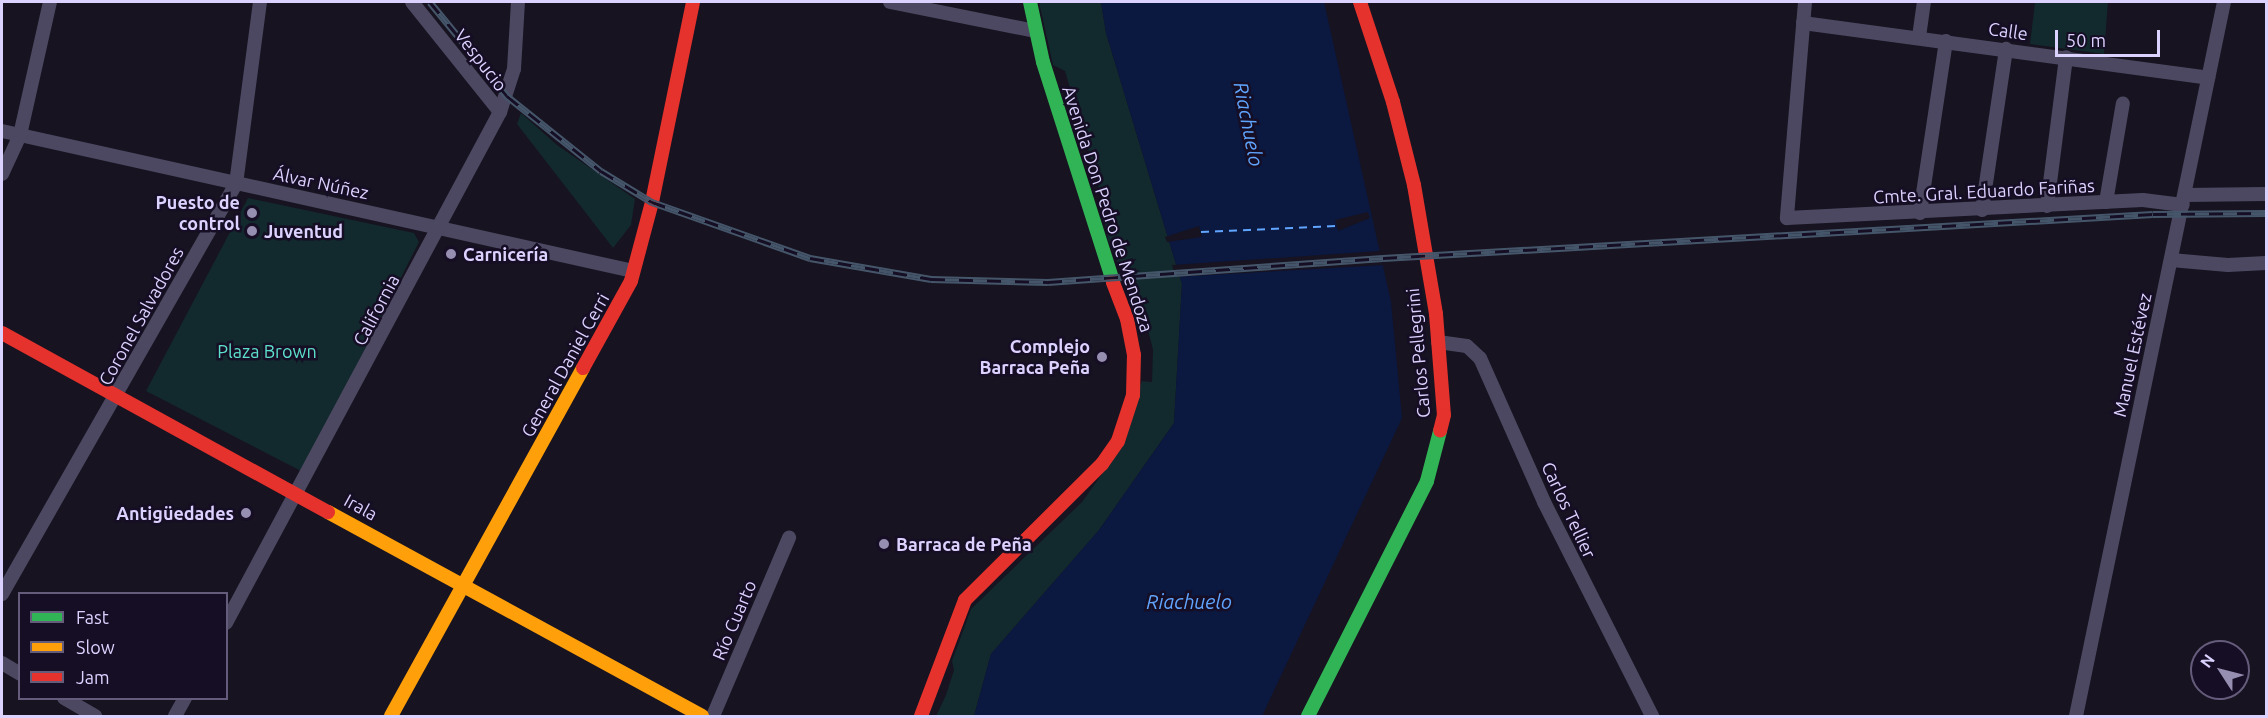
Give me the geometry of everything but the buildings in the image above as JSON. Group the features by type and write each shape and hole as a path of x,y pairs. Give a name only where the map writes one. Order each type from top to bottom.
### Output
{"street":[{"path":"2,174 20,135 50,2"},
{"name":"Coronel Salvadores","path":"2,594 236,183 260,2"},
{"name":"Vespucio","path":"412,2 500,112"},
{"name":"California","path":"228,619 442,226 500,112 514,69 518,2"},
{"name":"General Daniel Cerri","path":"391,717 619,306 633,271 651,208 693,2"},
{"path":"890,2 1035,31"},
{"name":"Avenida Don Pedro de Mendoza","path":"921,717 965,600 1102,464 1123,430 1132,395 1134,355 1127,319 1103,255 1035,31 1030,2"},
{"name":"Carlos Pellegrini","path":"1308,717 1411,515 1437,451 1444,415 1438,342 1408,160 1360,2"},
{"path":"1803,23 1805,2"},
{"path":"1919,37 1924,2"},
{"name":"Manuel Estévez","path":"2076,717 2224,2"},
{"name":"Calle","path":"1803,23 2208,78"},
{"name":"Cmte. Gral. Eduardo Fariñas","path":"1803,23 1787,218 2184,200 2266,194"},
{"path":"1920,213 1946,41"},
{"path":"1982,210 2006,49"},
{"path":"2048,206 2066,57"},
{"path":"2106,202 2123,103"},
{"name":"Álvar Núñez","path":"2,131 442,226 633,271"},
{"path":"2171,260 2228,265 2266,263"},
{"name":"Irala","path":"2,333 465,584 702,717"},
{"name":"Carlos Tellier","path":"1438,342 1467,346 1480,358 1554,523 1652,717"},
{"name":"Río Cuarto","path":"712,717 789,538"},
{"path":"2,663 18,673"},
{"path":"66,700 95,717"},
{"path":"175,717 184,700"}],"green space":[{"path":"1039,2 1101,2 1106,33 1182,284 1174,423 1099,530 991,654 974,716 936,716 946,695 954,670 952,661 971,609 1082,502 1107,467 1142,381 1152,382 1153,350 1144,313 1138,313 1108,240 1097,179 1065,71 1053,65"},
{"path":"2035,2 2108,2 2104,54 2030,44"},
{"path":"521,113 557,145 635,199 631,225 613,248 517,124"},
{"name":"Plaza Brown","path":"248,198 414,233 419,242 303,472 146,391"}],"water":[{"name":"Riachuelo","path":"1101,2 1324,2 1391,302 1402,418 1262,716 974,716 991,654 1099,530 1174,423 1182,284 1106,33"}],"pier":[{"path":"1368,212 1370,218 1338,231 1335,220"},
{"path":"1199,226 1202,237 1167,242 1165,237"},
{"path":"1380,251 1383,265 1176,277 1172,265"}],"ferry route":[{"path":"1201,232 1336,226"}],"railway":[{"path":"430,2 507,96 601,171 652,202 810,258 931,279 1048,282 1383,258 2153,214 2266,213"}],"traffic: fast":[{"path":"1030,2 1043,62 1113,282"},
{"path":"1308,716 1427,481 1440,431"}],"traffic: slow":[{"path":"391,716 583,368"},
{"path":"328,512 702,716"}],"traffic: jam":[{"path":"583,368 631,281 652,202 693,2"},
{"path":"1360,2 1393,102 1414,185 1436,314 1444,415 1440,431"},
{"path":"921,716 965,600 1102,464 1118,441 1133,395 1134,355 1127,319 1113,282"},
{"path":"2,333 328,512"}],"place":[{"name":"Puesto de control","path":"252,213"},
{"name":"Juventud","path":"252,231"},
{"name":"Carnicería","path":"451,254"},
{"name":"Complejo Barraca Peña","path":"1102,357"},
{"name":"Antigüedades","path":"246,513"},
{"name":"Barraca de Peña","path":"884,544"}]}
